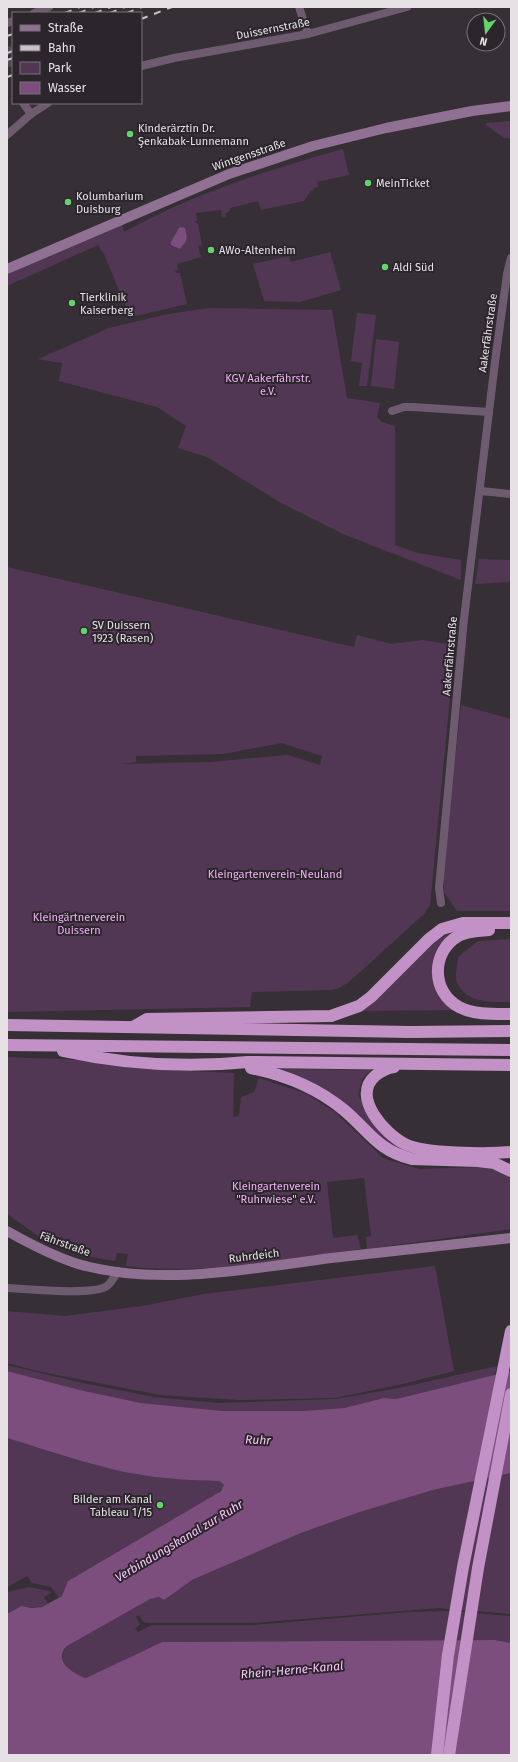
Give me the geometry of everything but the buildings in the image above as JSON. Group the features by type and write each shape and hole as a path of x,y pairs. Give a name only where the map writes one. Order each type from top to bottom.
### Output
{"highway":[{"path":"133,1027 147,1019 331,1016 359,1006 429,939 442,929 463,923 511,923"},
{"path":"511,930 474,931 459,936 448,944 440,956 437,971 439,983 446,997 460,1007 479,1012 511,1014"},
{"path":"410,1032 511,1025"},
{"path":"7,1026 410,1032 511,1032"},
{"path":"7,1045 42,1047 511,1050"},
{"path":"42,1047 81,1055 147,1062 226,1064 248,1062 511,1064"},
{"path":"226,1064 278,1074 313,1088 345,1111 384,1148 399,1156 412,1159 494,1163 511,1171"},
{"path":"438,1064 388,1068 379,1072 371,1079 367,1087 366,1099 371,1110 397,1139 420,1150 511,1152"},
{"path":"436,1755 448,1655 462,1574 511,1331"},
{"path":"449,1755 478,1568 511,1394"}],"main road":[{"name":"Wintgensstraße","path":"7,269 229,174 313,146 386,128 472,111 511,106"},
{"name":"Fährstraße","path":"7,1231 35,1247 56,1256 78,1264 118,1272"},
{"name":"Ruhrdeich","path":"118,1272 156,1275 225,1272 511,1238"}],"street":[{"path":"36,12 49,7"},
{"path":"299,7 308,34"},
{"name":"Duissernstraße","path":"142,66 174,58 308,34 407,7"},
{"path":"24,104 31,114"},
{"path":"7,135 31,114 46,104"},
{"name":"Aakerfährstraße","path":"441,903 439,888 464,619 481,491 489,412 511,260"},
{"path":"392,411 404,407 413,407 489,412"},
{"path":"481,491 511,494"},
{"path":"7,1288 93,1291 107,1286 118,1272"}],"green space":[{"path":"511,121 511,138 504,138 486,125 486,123"},
{"path":"343,149 349,175 317,182 318,187 315,187 312,191 311,190 304,201 261,210 258,201 230,208 230,211 225,213 226,217 222,218 221,210 196,213 197,221 194,221 198,224 202,245 198,246 201,257 177,264 178,270 175,271 176,273 180,273 187,304 127,318 123,311 127,309 104,254 98,245 7,286 7,274 122,223 124,232 150,218 231,184 286,165"},
{"path":"330,252 341,290 300,302 264,301 253,264 289,256 291,262"},
{"name":"KGV Aakerfährstr. e.V.","path":"209,308 332,310 347,398 380,403 377,417 382,422 395,426 395,545 418,553 461,560 461,580 343,534 281,503 207,457 178,448 186,426 157,407 59,381 62,363 38,359 109,328 168,314"},
{"path":"357,313 376,315 367,386 359,386 362,363 351,361"},
{"path":"376,339 399,342 394,389 371,386"},
{"path":"479,559 511,560 511,582 475,584"},
{"path":"7,567 354,647 357,635 391,644 423,640 455,645 430,905 424,914 349,982 332,990 252,992 250,1007 7,1012","holes":["282,743 322,756 320,765 288,755 210,762 120,764 136,762 136,756 223,754"]},
{"path":"461,705 511,719 511,911 457,911 444,892 444,864"},
{"path":"452,932 437,954 434,962 433,978 440,997 455,1010 360,1011 432,943"},
{"path":"511,939 511,1002 480,1000 473,998 461,989 456,979 458,957 478,941"},
{"name":"Kleingartenverein \"Ruhrwiese\" e.V.","path":"7,1057 80,1060 162,1070 234,1073 233,1117 239,1116 241,1097 254,1092 259,1078 307,1094 336,1113 383,1158 419,1169 482,1167 505,1173 511,1180 511,1229 367,1249 366,1237 371,1236 364,1178 327,1182 333,1238 357,1235 361,1249 244,1265 185,1269 155,1269 126,1266 128,1254 117,1253 115,1261 79,1255 41,1238 7,1214"},
{"path":"277,1069 371,1070 362,1079 358,1095 368,1114 424,1154 409,1155 393,1149"},
{"path":"435,1266 454,1371 398,1385 335,1398 239,1400 160,1395 37,1371 7,1363 7,1311 65,1316 142,1306 204,1294"},
{"path":"7,1365 83,1383 154,1397 219,1403 335,1399 399,1388 497,1366 495,1375 396,1399 384,1398 344,1408 303,1411 223,1411 141,1403 80,1390 7,1371"},
{"path":"7,1438 86,1463 141,1475 164,1478 221,1481 223,1482 224,1487 216,1494 68,1581 64,1593 59,1598 51,1587 32,1583 27,1576 7,1587"},
{"path":"511,1473 511,1614 439,1608 253,1623 147,1623 143,1622 139,1615 136,1617 140,1624 135,1629 138,1632 152,1625 253,1625 409,1612 448,1611 511,1616 511,1643 495,1640 162,1642 86,1678 74,1673 64,1663 62,1654 67,1646 151,1598 159,1597 164,1600 186,1583 301,1533 360,1512 433,1490"},
{"path":"29,1587 49,1591 51,1593 44,1597 48,1604 38,1608 21,1606 7,1614 7,1592"}],"water":[{"path":"181,227 185,228 187,238 180,249 171,245 171,242"},
{"path":"7,1371 80,1390 141,1403 223,1411 303,1411 344,1408 384,1398 396,1399 511,1371 511,1473 433,1490 360,1512 301,1533 192,1580 164,1600 159,1597 150,1599 67,1646 63,1651 62,1656 63,1661 70,1670 86,1678 162,1642 495,1640 511,1643 511,1755 7,1755 7,1614 21,1606 32,1608 42,1607 62,1596 68,1581 221,1491 224,1485 220,1481 172,1479 125,1472 85,1462 7,1438"}],"tunnel":[{"path":"7,47 12,64"}],"railway":[{"path":"68,12 80,7"},
{"path":"82,12 94,7"},
{"path":"98,12 111,7"},
{"path":"112,12 125,7"},
{"path":"130,12 142,7"},
{"path":"142,19 172,7"},
{"path":"7,36 12,34"},
{"path":"7,53 12,51"},
{"path":"7,60 12,58"},
{"path":"7,77 12,75"}],"place":[{"name":"Kinderärztin Dr. Şenkabak-Lunnemann","path":"130,134"},
{"name":"MeinTicket","path":"368,183"},
{"name":"Kolumbarium Duisburg","path":"68,202"},
{"name":"AWo-Altenheim","path":"211,250"},
{"name":"Aldi Süd","path":"385,267"},
{"name":"Tierklinik Kaiserberg","path":"72,303"},
{"name":"SV Duissern 1923 (Rasen)","path":"84,631"},
{"name":"Bilder am Kanal Tableau 1/15","path":"160,1505"}],"park label":[{"name":"Kleingartenverein-Neuland","path":"275,874"},
{"name":"Kleingärtnerverein Duissern","path":"79,923"}],"water label":[{"name":"Ruhr","path":"258,1440"},
{"name":"Verbindungskanal zur Ruhr","path":"179,1541"},
{"name":"Rhein-Herne-Kanal","path":"292,1670"}]}
